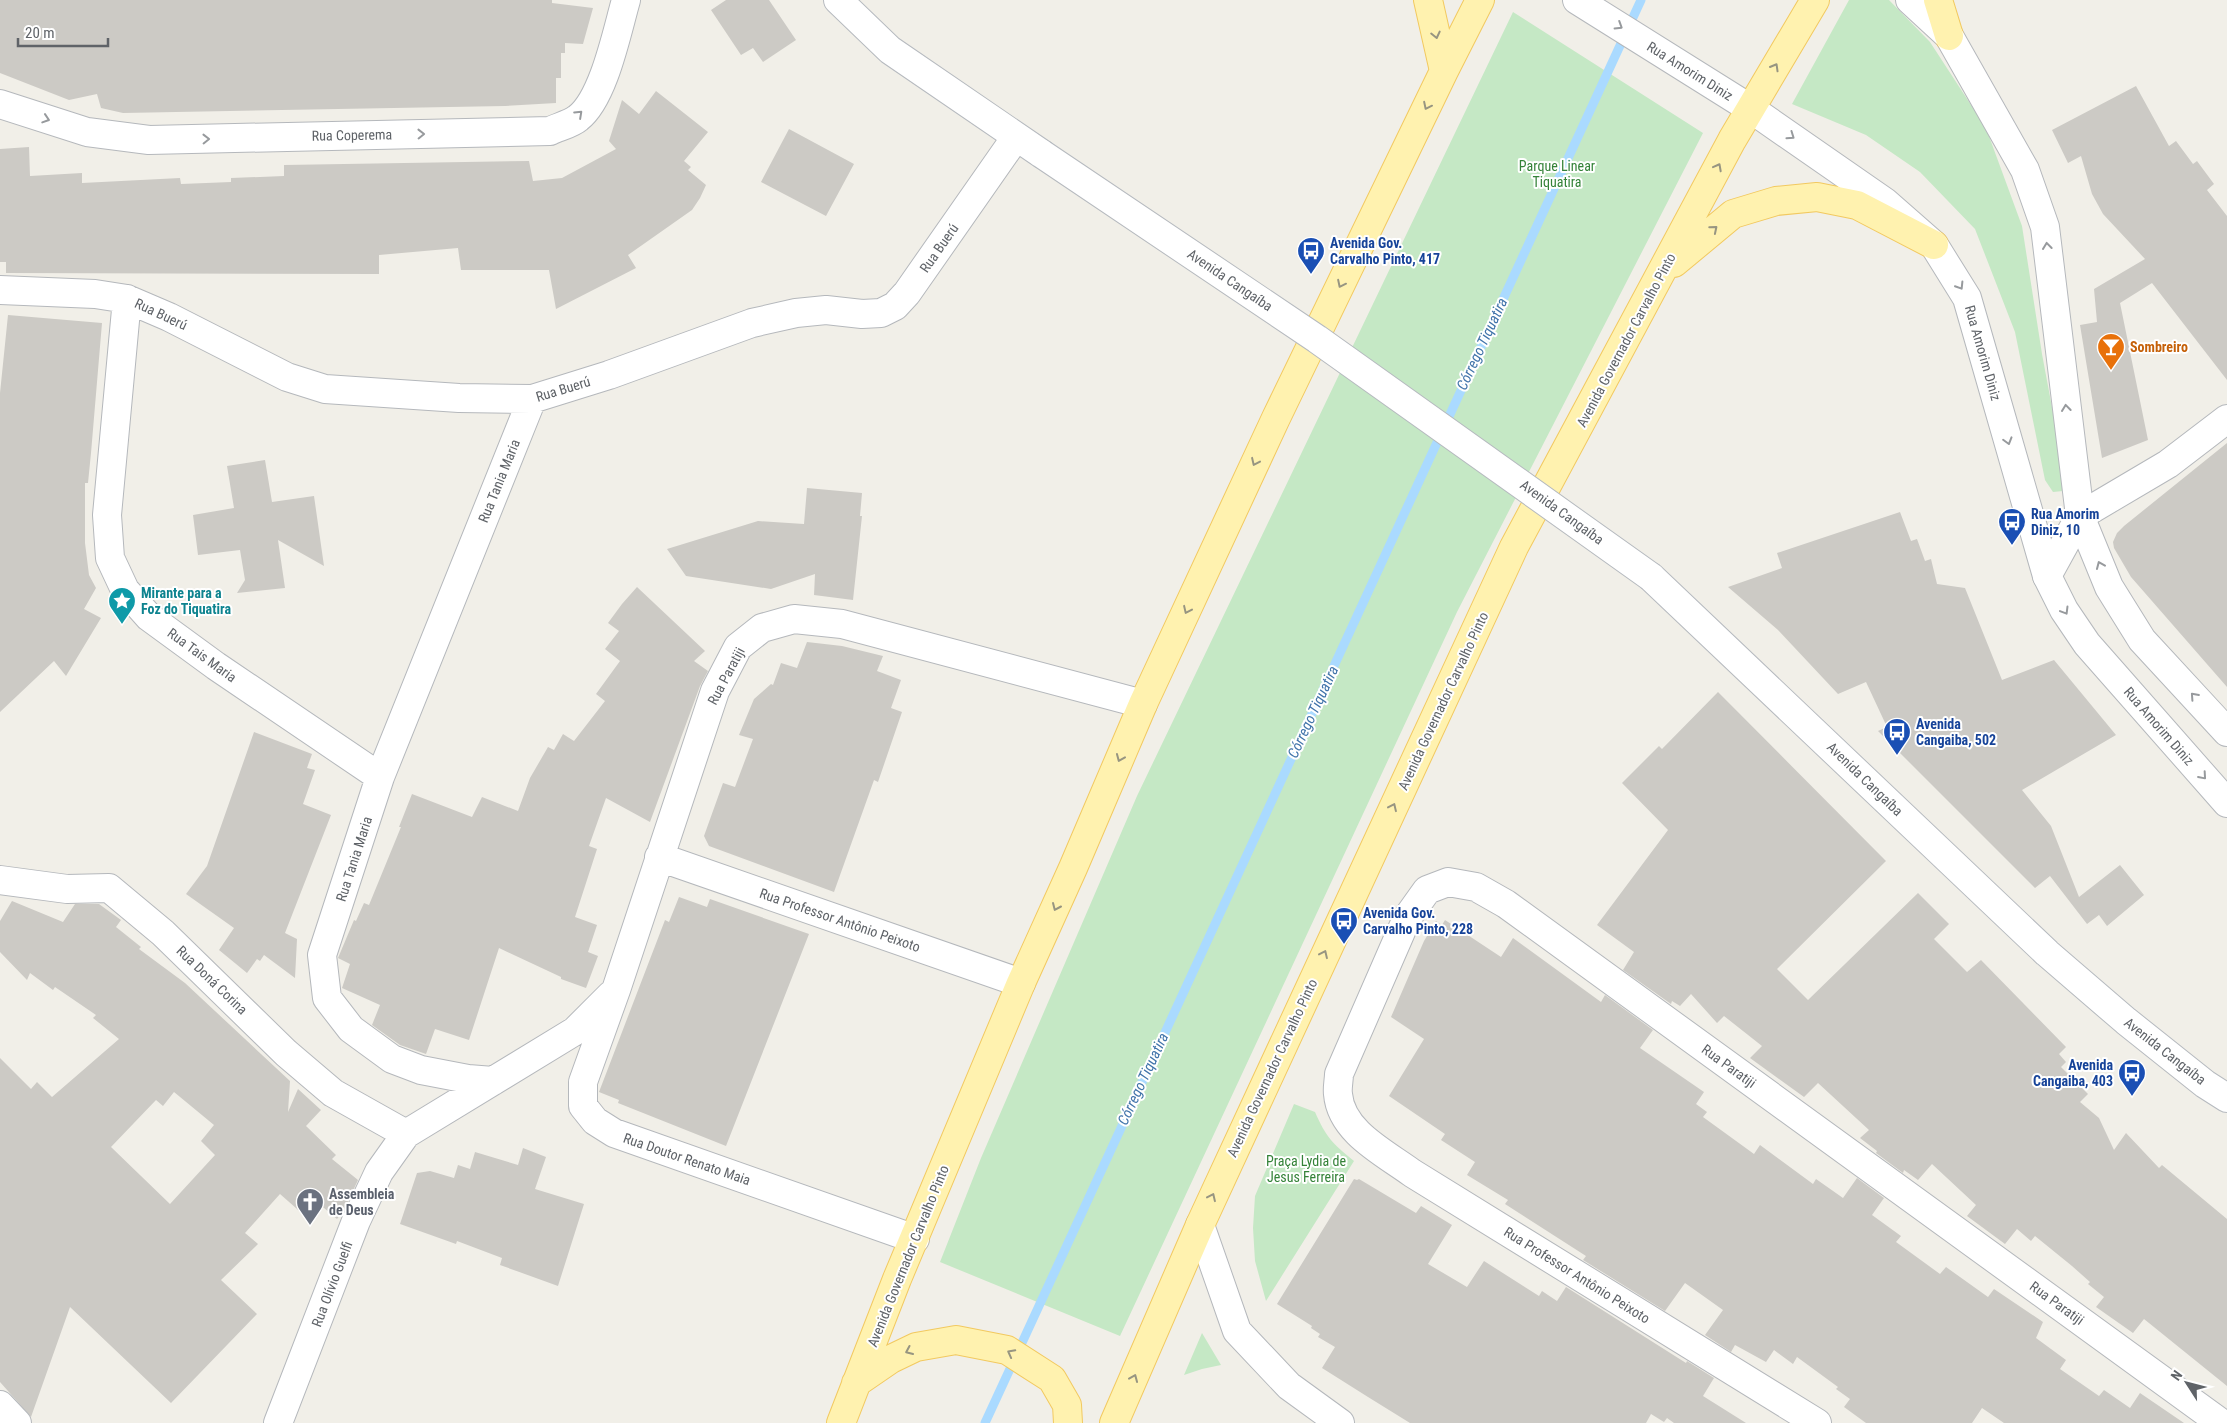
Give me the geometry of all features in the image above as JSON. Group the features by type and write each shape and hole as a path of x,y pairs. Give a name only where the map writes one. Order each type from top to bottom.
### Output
{"main road":[{"path":"1428,0 1444,71"},
{"name":"Avenida Governador Carvalho Pinto","path":"840,1423 914,1239 1021,983 1073,868 1142,704 1276,418 1480,0"},
{"name":"Avenida Governador Carvalho Pinto","path":"1114,1423 1200,1225 1514,547 1751,109 1815,0"},
{"path":"1938,0 1949,36"},
{"path":"1663,272 1733,214 1776,201 1816,196 1858,205 1934,245"},
{"path":"856,1383 891,1359 916,1347 956,1340 1008,1350 1052,1379 1067,1405 1068,1423"}],"street":[{"name":"Rua Coperema","path":"0,104 86,132 149,140 550,131 578,118 594,96 607,67 626,0"},
{"name":"Avenida Cangaíba","path":"838,0 890,50 1317,339 1652,576 2047,954 2126,1021 2205,1084 2227,1098"},
{"name":"Rua Amorim Diniz","path":"1577,0 1751,109 1885,202 1934,245 1967,298 2047,576 2064,610 2087,644 2227,803"},
{"path":"1910,0 1949,36 2025,170 2045,227 2080,516 2110,587 2142,640 2227,732"},
{"name":"Rua Buerú","path":"0,290 95,294 128,298 287,378 325,389 459,398 532,400 609,375 752,323 796,313 826,310 862,314 881,313 895,306 907,293 1016,137"},
{"name":"Rua Tais Maria","path":"128,298 107,515 110,558 124,590 149,617 208,660 380,777"},
{"name":"Rua Tania Maria","path":"493,1081 468,1079 421,1070 392,1059 352,1029 327,998 322,955 380,777 532,400"},
{"path":"2047,576 2080,516 2168,464 2226,423"},
{"name":"Rua Paratiji","path":"616,990 715,691 738,646 762,628 794,619 842,624 1142,704"},
{"name":"Rua Professor Antônio Peixoto","path":"659,857 1021,983"},
{"name":"Rua Doná Corina","path":"0,880 67,890 109,888 163,933 286,1053 333,1092 406,1134"},
{"name":"Rua Paratiji","path":"1346,1116 1338,1094 1339,1074 1407,918 1427,890 1448,882 1476,887 1506,904 2222,1423"},
{"path":"493,1081 576,1031 616,990"},
{"name":"Rua Doutor Renato Maia","path":"616,990 583,1082 583,1106 595,1122 614,1133 914,1239"},
{"name":"Rua Olívio Guelfi","path":"278,1423 356,1221 379,1172 406,1134 493,1081"},
{"name":"Rua Professor Antônio Peixoto","path":"1346,1116 1359,1134 1412,1173 1817,1423"},
{"path":"1200,1225 1237,1331 1289,1386 1340,1423"},
{"path":"0,1405 17,1423"}],"green space":[{"path":"1849,0 1889,0 1930,42 1986,128 2022,226 2042,354 2066,482 2063,491 2053,492 2045,480 2015,332 1975,229 1920,172 1866,135 1792,104"},
{"name":"Parque Linear Tiquatira","path":"1513,12 1703,133 1457,612 1120,1336 940,1262 981,1158 1137,796"},
{"name":"Praça Lydia de Jesus Ferreira","path":"1294,1104 1315,1112 1330,1139 1354,1161 1266,1301 1255,1261 1253,1228 1255,1196"},
{"path":"1202,1333 1221,1365 1184,1375"}],"building":[{"path":"0,0 552,0 552,3 593,8 583,44 565,43 565,53 561,53 561,78 556,78 556,103 505,106 123,113 101,108 97,94 69,100 0,73"},
{"path":"726,0 769,0 796,40 763,62 753,48 741,55 711,10"},
{"path":"2136,86 2169,146 2176,141 2193,164 2197,161 2214,184 2207,190 2227,216 2227,380 2152,283 2120,303 2148,440 2102,458 2080,325 2097,322 2094,289 2145,259 2103,214 2092,194 2081,156 2068,163 2052,130"},
{"path":"656,91 708,132 684,161 691,167 688,170 706,185 692,210 628,255 636,268 556,309 549,270 461,270 458,248 379,255 379,274 6,273 6,262 0,262 0,149 29,147 30,176 82,173 82,183 180,178 181,184 231,182 231,178 284,176 284,165 529,161 533,181 562,178 616,149 609,141 622,100 639,114"},
{"path":"789,129 854,164 826,216 761,182"},
{"path":"8,315 102,323 88,483 85,483 85,543 89,575 96,588 84,609 101,618 66,676 54,661 0,712 0,393"},
{"path":"2227,443 2227,687 2131,577 2114,548 2113,542 2117,533 2124,526"},
{"path":"265,460 272,502 314,496 324,566 278,540 285,588 237,593 245,580 240,550 198,555 193,515 234,508 227,466"},
{"path":"807,488 862,493 860,516 862,516 853,600 814,595 815,574 771,589 686,576 667,549 758,521 804,524"},
{"path":"1900,512 1911,541 1917,539 1925,561 1931,559 1937,584 1965,588 2002,680 2054,660 2116,735 2022,790 2051,826 2079,897 2120,865 2144,895 2107,926 2099,915 2087,924 2050,876 2035,888 1878,731 1887,727 1866,682 1838,694 1778,630 1728,587 1782,568 1777,553"},
{"path":"637,587 705,651 694,661 708,671 700,686 650,822 606,798 589,846 597,849 575,917 597,925 588,952 598,956 586,988 561,979 561,977 499,948 469,1040 435,1029 426,1054 400,1045 372,1025 380,1005 342,988 350,964 338,958 354,920 356,921 364,903 369,905 401,827 399,827 412,794 472,817 482,797 518,811 530,778 548,747 554,750 563,734 574,741 605,701 596,694 620,661 605,649 619,631 608,623"},
{"path":"807,642 842,646 883,656 877,671 901,680 891,708 902,712 878,782 874,780 834,892 709,846 704,836 723,783 735,787 753,739 739,735 754,699 771,684 773,685 781,663 797,668"},
{"path":"1718,692 1886,861 1777,969 1808,1000 1918,893 1949,924 1934,939 1967,972 1981,960 2066,1047 2059,1054 2066,1062 2061,1067 2088,1094 2080,1102 2099,1118 2114,1150 2126,1133 2159,1168 2162,1165 2227,1219 2227,1386 2144,1319 2133,1333 2096,1307 2104,1297 2088,1284 2090,1282 2072,1266 2035,1236 2031,1241 2017,1229 2005,1244 1967,1216 1976,1205 1932,1164 1918,1180 1904,1170 1903,1173 1876,1153 1877,1151 1860,1138 1869,1130 1818,1083 1804,1097 1750,1058 1762,1046 1724,1016 1717,1023 1691,994 1680,1006 1672,1001 1671,1004 1623,970 1634,952 1597,925 1668,830 1622,783 1659,746 1662,749"},
{"path":"254,732 312,754 307,768 315,770 303,804 331,815 285,933 297,939 295,978 264,955 260,961 257,959 247,973 219,950 234,928 186,894 207,866"},
{"path":"679,897 707,907 710,899 809,934 726,1146 618,1103 619,1100 599,1092 665,920 669,922"},
{"path":"12,901 63,922 75,904 99,904 121,920 116,927 141,947 139,949 185,983 290,1081 288,1112 298,1089 321,1110 306,1126 336,1155 332,1159 358,1180 344,1210 337,1219 317,1202 305,1216 280,1194 245,1233 258,1244 221,1280 257,1314 171,1403 70,1307 31,1417 0,1382 0,1058 31,1089 37,1082 52,1097 119,1039 93,1018 96,1015 55,987 53,990 30,973 27,980 0,952 0,921","holes":["174,1092 214,1125 201,1141 215,1155 170,1204 111,1147 156,1100 163,1106"]},
{"path":"1445,920 1501,957 1513,938 1601,1002 1605,995 1653,1030 1640,1048 1704,1092 1696,1104 1707,1112 1703,1117 1754,1154 1760,1145 1813,1184 1816,1179 1843,1198 1857,1178 1884,1198 1872,1215 1901,1236 1896,1242 1940,1274 1946,1267 1988,1297 1994,1289 2043,1322 2036,1338 2066,1360 2060,1369 2099,1396 2104,1390 2130,1408 2140,1393 2184,1423 2004,1423 1982,1408 1972,1423 1866,1423 1844,1407 1850,1399 1836,1389 1838,1387 1797,1357 1793,1364 1774,1350 1766,1362 1735,1345 1731,1352 1705,1335 1723,1310 1685,1283 1665,1311 1583,1260 1586,1256 1505,1204 1508,1200 1467,1175 1475,1162 1441,1140 1445,1134 1389,1096 1424,1039 1391,1017 1424,941 1436,921 1442,925"},
{"path":"523,1148 546,1157 535,1189 584,1204 558,1286 500,1265 502,1258 457,1241 456,1244 400,1224 417,1173 430,1171 454,1178 458,1165 470,1169 475,1152 518,1165"},
{"path":"1354,1179 1359,1179 1416,1213 1421,1206 1452,1225 1428,1264 1467,1287 1484,1261 1539,1296 1542,1291 1557,1301 1566,1287 1686,1363 1687,1361 1714,1378 1703,1396 1746,1423 1674,1423 1667,1418 1664,1422 1651,1414 1646,1423 1410,1423 1368,1397 1322,1368 1335,1347 1318,1337 1320,1334 1311,1328 1312,1326 1277,1304"}],"waterway":[{"name":"Córrego Tiquatira","path":"985,1423 1641,0"}],"place":[{"name":"Avenida Gov. Carvalho Pinto, 417","path":"1311,275"},
{"name":"Sombreiro","path":"2111,371"},
{"name":"Rua Amorim Diniz, 10","path":"2012,546"},
{"name":"Mirante para a Foz do Tiquatira","path":"122,625"},
{"name":"Avenida Cangaiba, 502","path":"1897,756"},
{"name":"Avenida Gov. Carvalho Pinto, 228","path":"1344,945"},
{"name":"Avenida Cangaiba, 403","path":"2132,1097"},
{"name":"Assembleia de Deus","path":"310,1226"}]}
